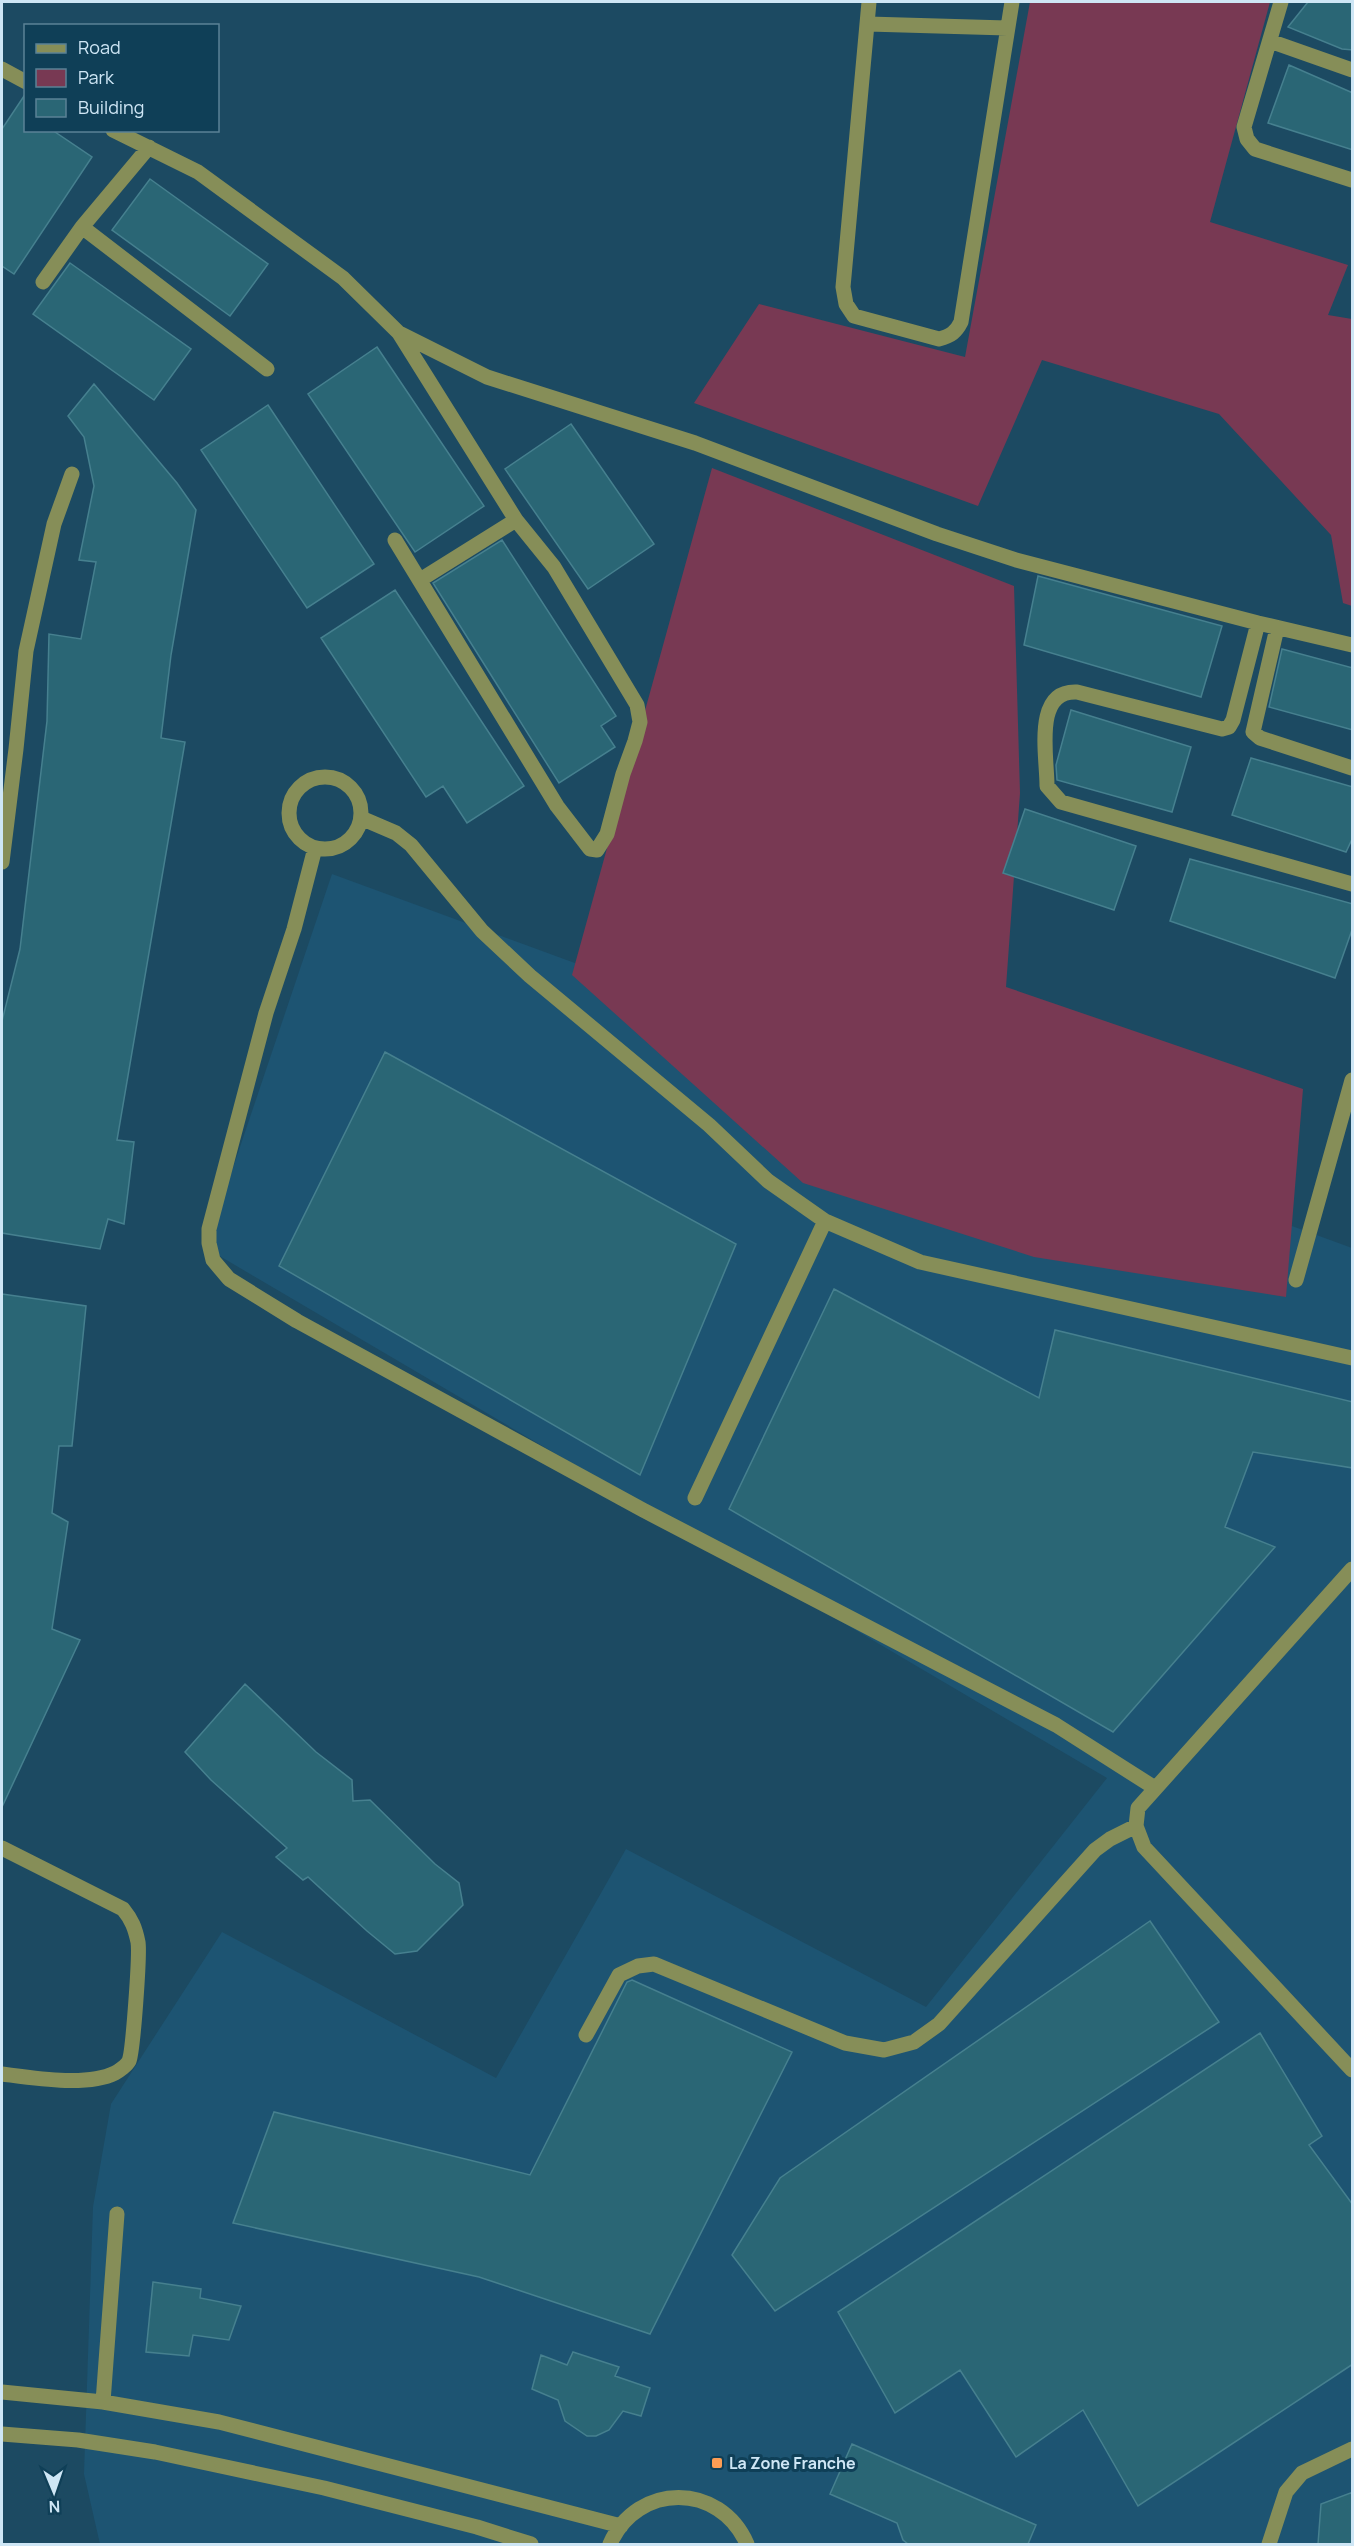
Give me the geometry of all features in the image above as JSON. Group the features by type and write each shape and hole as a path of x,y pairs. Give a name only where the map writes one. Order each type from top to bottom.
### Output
{"street":[{"path":"869,2 843,287 846,304 855,316 939,339 949,337 957,330 961,322 1012,2"},
{"path":"1281,2 1244,128 1246,139 1255,149 1353,180"},
{"path":"868,24 1007,28"},
{"path":"1270,41 1353,70"},
{"path":"2,69 24,81"},
{"path":"117,132 198,172 344,278 399,333 516,520 554,567 637,705 640,722 635,741 623,774 607,834 597,850 590,849 557,806 395,540"},
{"path":"43,282 82,227 149,147"},
{"path":"82,227 267,369"},
{"path":"399,333 487,377 695,443 936,534 1016,560 1277,628 1353,645"},
{"path":"2,862 26,651 54,524 72,474"},
{"path":"420,580 516,520"},
{"path":"1258,623 1233,720 1229,727 1222,729 1077,692 1065,691 1053,700 1046,717 1047,786 1061,802 1353,884"},
{"path":"1277,628 1253,732 1260,738 1353,768"},
{"path":"325,777 345,783 358,798 361,818 358,828 345,843 326,849 315,848 298,837 290,819 292,798 306,783 325,777"},
{"path":"361,818 388,829 411,844 482,931 530,976 709,1125 768,1181 825,1221 920,1262 1353,1358"},
{"path":"315,848 294,929 266,1013 210,1229 209,1243 213,1260 229,1279 297,1321 643,1510 1056,1725 1155,1788"},
{"path":"1296,1280 1353,1080"},
{"path":"695,1498 825,1221"},
{"path":"1353,1569 1138,1808 1136,1826 1144,1847 1353,2070"},
{"path":"586,2035 618,1975 638,1966 654,1964 845,2043 884,2050 914,2042 939,2024 1095,1850 1110,1839 1136,1826"},
{"path":"2,1848 123,1909 134,1922 138,1945 129,2061 117,2072 100,2079 2,2074"},
{"path":"103,2402 117,2214"},
{"path":"2,2392 103,2402 219,2422 621,2526"},
{"path":"2,2433 78,2440 154,2452 324,2488 531,2544"},
{"path":"1269,2544 1286,2492 1302,2473 1353,2449"},
{"path":"610,2544 633,2512 655,2501 680,2497 705,2502 725,2514 741,2531 747,2544"}],"shaded area":[{"path":"332,874 1352,1248 1352,2544 100,2544 84,2474 93,2207 111,2104 222,1932 496,2078 626,1849 926,2007 1107,1778 206,1248"}],"green space":[{"path":"1030,2 1270,2 1210,222 1348,265 1328,315 1352,319 1352,606 1343,603 1331,535 1219,414 1042,360 978,506 694,403 759,304 965,357"},
{"path":"712,468 1014,586 1020,793 1006,987 1303,1089 1286,1297 1034,1257 803,1183 572,975"}],"building":[{"path":"1308,2 1353,2 1353,50 1342,49 1288,27"},
{"path":"1289,65 1353,93 1353,150 1268,123"},
{"path":"24,96 24,132 55,132 92,157 14,274 2,266 2,129"},
{"path":"150,179 268,264 230,316 112,230"},
{"path":"70,263 191,349 154,400 33,314"},
{"path":"377,347 484,506 415,552 308,394"},
{"path":"94,384 177,483 196,510 171,655 161,738 185,742 117,1140 134,1142 124,1224 108,1219 100,1249 2,1233 2,1021 20,949 47,721 49,634 81,639 96,562 79,560 94,486 84,437 68,416"},
{"path":"268,405 374,564 307,608 201,450"},
{"path":"571,424 654,544 588,589 505,469"},
{"path":"502,540 616,716 601,726 615,747 559,783 433,583"},
{"path":"1038,576 1222,626 1201,697 1024,645"},
{"path":"395,590 524,786 467,823 443,786 426,797 321,638"},
{"path":"1282,649 1353,668 1353,730 1269,707"},
{"path":"1071,710 1191,747 1172,812 1057,780 1056,765"},
{"path":"1251,758 1353,787 1353,837 1346,852 1232,815"},
{"path":"1025,809 1136,846 1114,910 1003,873"},
{"path":"1190,859 1353,904 1353,927 1335,978 1170,921"},
{"path":"385,1052 736,1244 640,1475 279,1266"},
{"path":"834,1289 1039,1398 1055,1330 1353,1402 1353,1468 1253,1452 1225,1527 1275,1547 1113,1732 729,1509"},
{"path":"2,1294 86,1306 72,1446 59,1446 52,1513 68,1522 52,1629 80,1640 2,1807"},
{"path":"245,1684 316,1752 352,1780 353,1801 370,1800 435,1864 459,1883 463,1905 417,1951 395,1954 308,1877 303,1880 276,1857 287,1848 211,1780 185,1752"},
{"path":"1150,1921 1219,2022 775,2311 732,2255 780,2178"},
{"path":"632,1980 792,2052 650,2334 479,2277 233,2223 274,2112 530,2175 627,1982"},
{"path":"1260,2033 1322,2136 1309,2145 1353,2205 1353,2364 1138,2506 1083,2410 1016,2457 960,2370 895,2413 838,2312"},
{"path":"153,2282 201,2289 200,2298 241,2306 229,2340 193,2335 189,2356 146,2352"},
{"path":"573,2352 619,2367 615,2376 650,2388 641,2416 623,2411 609,2430 596,2436 587,2436 565,2421 558,2400 532,2389 541,2355 567,2365"},
{"path":"852,2444 1036,2525 1028,2544 908,2544 903,2540 897,2523 830,2494"},
{"path":"1353,2492 1353,2544 1318,2544 1321,2504"}],"place":[{"name":"La Zone Franche","path":"717,2463"}]}
